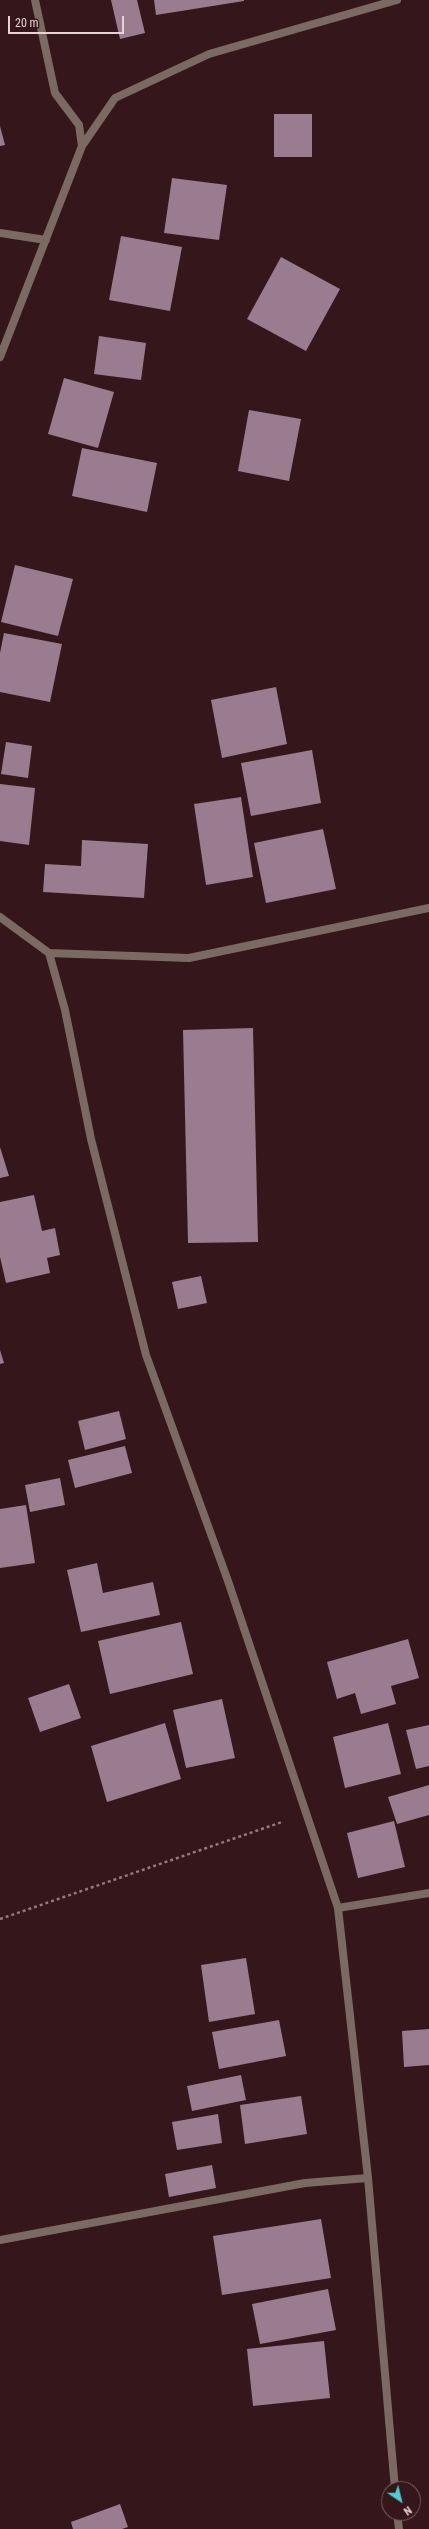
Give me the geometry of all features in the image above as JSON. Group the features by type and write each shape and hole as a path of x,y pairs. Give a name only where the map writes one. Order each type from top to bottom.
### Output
{"street":[{"path":"35,0 55,93 79,125 82,146"},
{"path":"0,357 82,146 115,98 209,54 397,0"},
{"path":"0,233 46,240"},
{"path":"0,918 49,953 189,958 429,908"},
{"path":"49,953 65,1010 92,1139 146,1355 228,1581 305,1814 338,1908 368,2178 394,2481"},
{"path":"338,1908 429,1893"},
{"path":"0,2240 305,2183 368,2178"}],"path":[{"path":"0,1919 305,1814"}],"building":[{"path":"111,0 137,0 145,33 120,39"},
{"path":"154,0 244,0 244,1 156,15"},
{"path":"274,114 312,114 312,157 274,157"},
{"path":"0,126 5,145 0,146"},
{"path":"172,178 227,185 219,240 164,233"},
{"path":"121,236 182,247 170,311 109,300"},
{"path":"281,257 340,289 306,351 247,319"},
{"path":"99,336 146,343 141,380 94,374"},
{"path":"64,378 114,392 98,448 48,434"},
{"path":"249,410 301,419 289,481 238,471"},
{"path":"82,448 157,463 147,512 72,496"},
{"path":"15,565 73,579 58,636 1,622"},
{"path":"4,633 62,644 50,702 0,692 0,653"},
{"path":"276,687 287,744 222,758 211,700"},
{"path":"6,742 32,746 28,778 1,774"},
{"path":"312,750 321,803 251,816 241,763"},
{"path":"0,784 35,788 29,845 0,841"},
{"path":"241,797 253,877 206,885 194,804"},
{"path":"323,829 336,889 266,903 254,843"},
{"path":"82,840 148,844 144,898 43,892 45,864 81,866"},
{"path":"253,1028 258,1242 188,1243 183,1030"},
{"path":"0,1147 9,1176 0,1178"},
{"path":"34,1195 42,1231 55,1228 60,1255 47,1258 50,1273 6,1283 0,1257 0,1202"},
{"path":"201,1276 207,1303 178,1309 172,1282"},
{"path":"0,1350 4,1363 0,1364"},
{"path":"119,1411 126,1439 85,1450 78,1421"},
{"path":"125,1446 132,1473 75,1488 68,1460"},
{"path":"60,1478 65,1505 30,1512 25,1485"},
{"path":"26,1505 35,1563 0,1568 0,1509"},
{"path":"97,1563 103,1593 153,1582 160,1615 81,1632 67,1570"},
{"path":"181,1622 193,1674 110,1694 98,1641"},
{"path":"408,1639 419,1678 391,1686 396,1704 361,1714 355,1693 337,1699 327,1662"},
{"path":"69,1684 81,1718 40,1732 28,1698"},
{"path":"222,1699 235,1758 186,1768 173,1710"},
{"path":"165,1723 181,1779 107,1802 91,1746"},
{"path":"388,1723 401,1774 345,1788 333,1737"},
{"path":"429,1725 429,1766 416,1769 406,1730"},
{"path":"429,1785 429,1815 397,1824 388,1797"},
{"path":"394,1821 405,1867 358,1878 347,1833"},
{"path":"246,1958 255,2014 209,2022 201,1965"},
{"path":"279,2020 286,2056 219,2069 212,2032"},
{"path":"429,2029 429,2065 404,2067 402,2031"},
{"path":"241,2075 246,2100 192,2111 187,2086"},
{"path":"301,2096 307,2134 245,2144 240,2105"},
{"path":"218,2114 222,2143 177,2150 172,2122"},
{"path":"212,2165 216,2188 169,2197 165,2174"},
{"path":"321,2219 331,2278 222,2295 213,2236"},
{"path":"328,2289 336,2330 260,2344 252,2304"},
{"path":"324,2341 330,2398 253,2406 247,2349"},
{"path":"120,2504 128,2527 122,2529 73,2529 71,2522"}]}
